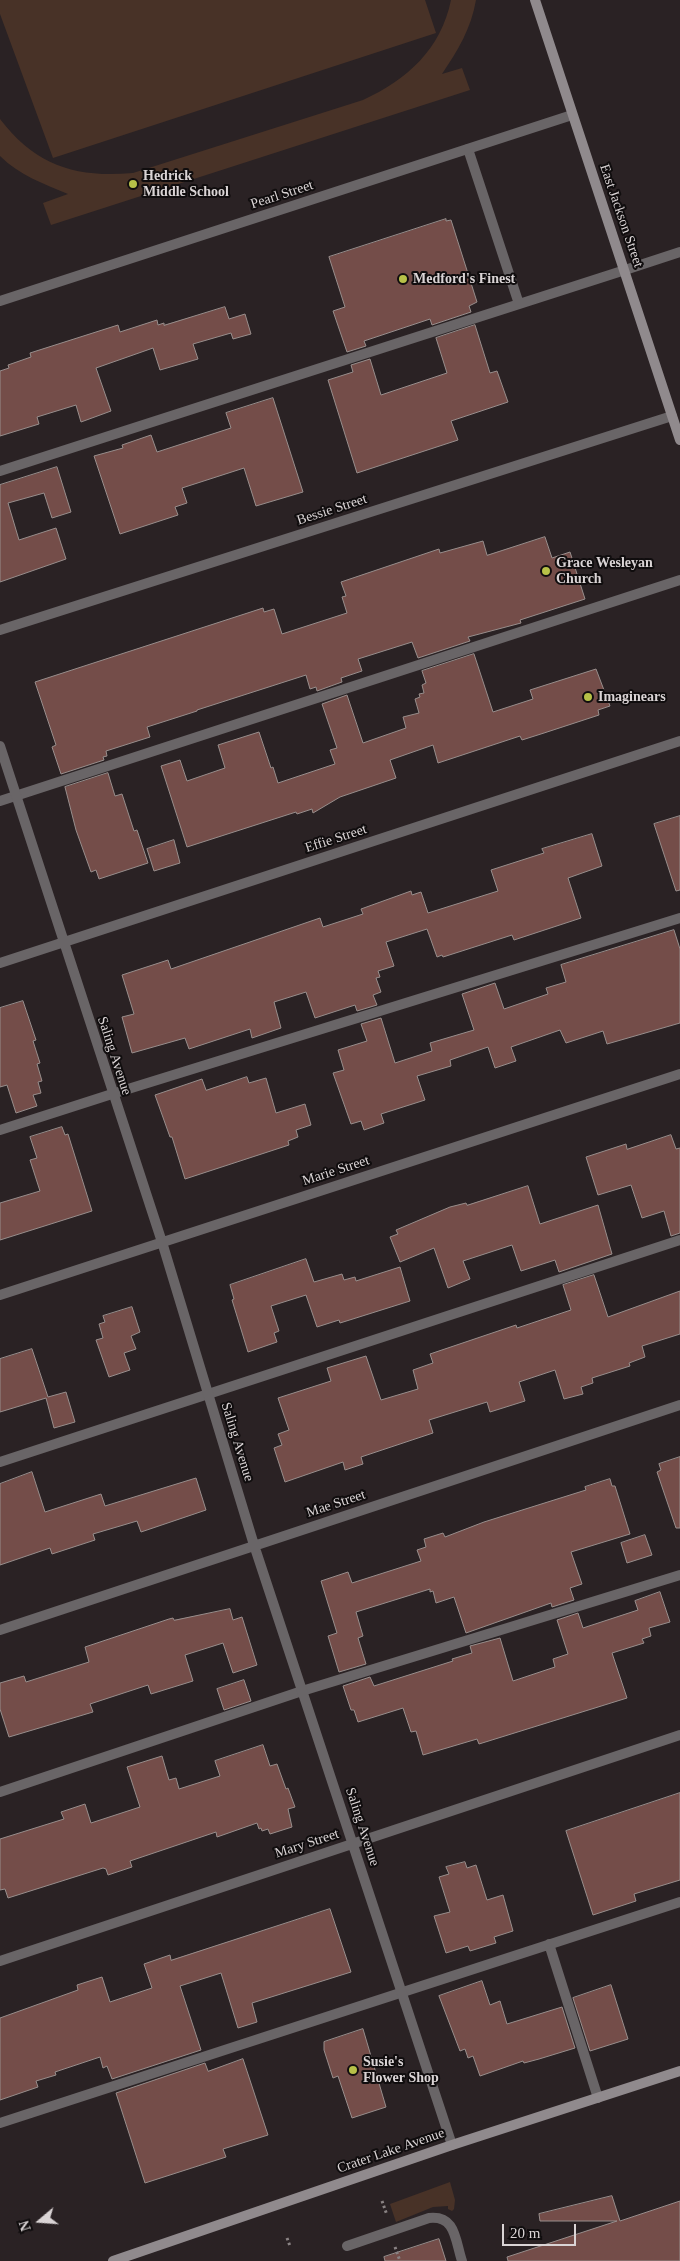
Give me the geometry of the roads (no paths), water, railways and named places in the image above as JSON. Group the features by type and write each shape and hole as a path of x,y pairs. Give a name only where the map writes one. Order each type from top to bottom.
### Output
{"main road":[{"name":"East Jackson Street","path":"535,0 680,440"},
{"name":"Crater Lake Avenue","path":"113,2261 132,2258 452,2145 680,2071"}],"street":[{"name":"Pearl Street","path":"0,301 572,114"},
{"path":"468,149 519,304"},
{"path":"0,471 680,252"},
{"name":"Bessie Street","path":"0,630 672,416"},
{"path":"0,801 680,580"},
{"name":"Effie Street","path":"0,964 680,741"},
{"name":"Saling Avenue","path":"0,746 112,1094 162,1242 254,1545 452,2145"},
{"path":"0,1130 680,918"},
{"name":"Marie Street","path":"0,1295 680,1074"},
{"path":"0,1462 680,1240"},
{"name":"Mae Street","path":"0,1630 680,1405"},
{"path":"0,1792 302,1691 680,1575"},
{"name":"Mary Street","path":"0,1961 680,1736"},
{"path":"0,2123 680,1902"},
{"path":"549,1944 598,2098"},
{"path":"347,2246 429,2218 438,2217 447,2221 453,2230 462,2261"}],"place":[{"name":"Hedrick Middle School","path":"133,184"},
{"name":"Medford's Finest","path":"403,279"},
{"name":"Grace Wesleyan Church","path":"546,571"},
{"name":"Imaginears","path":"588,697"},
{"name":"Susie's Flower Shop","path":"353,2070"}]}
